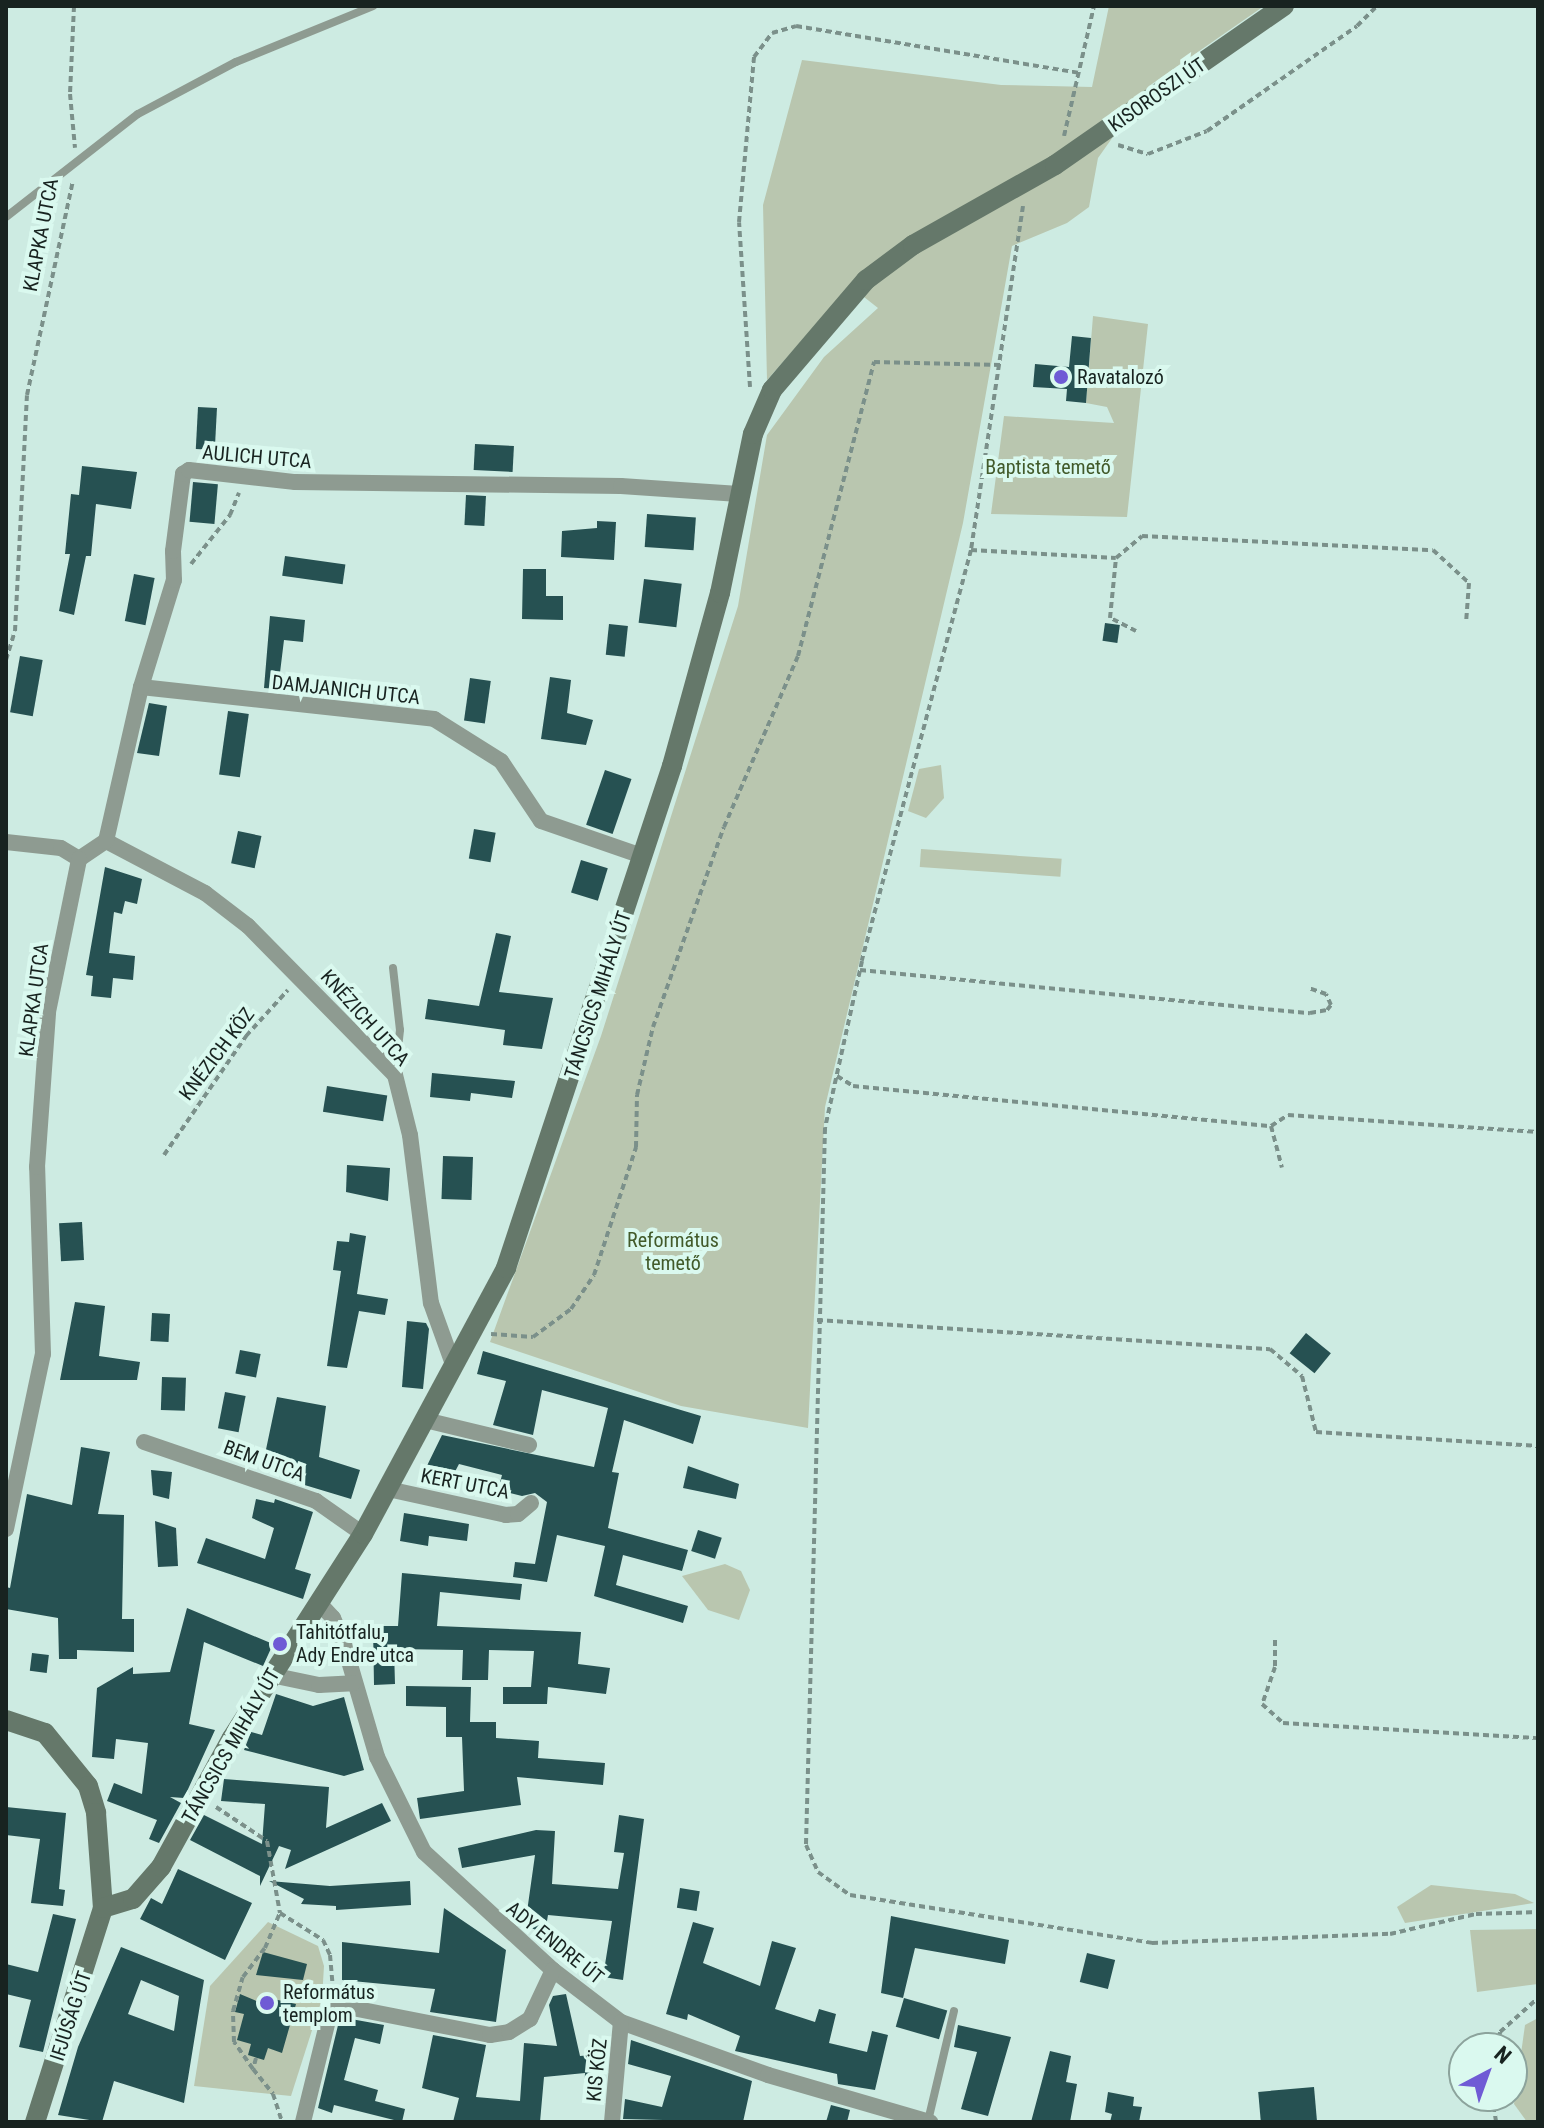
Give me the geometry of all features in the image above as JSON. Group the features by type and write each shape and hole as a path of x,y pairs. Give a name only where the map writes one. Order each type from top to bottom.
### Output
{"main road":[{"name":"KISOROSZI ÚT","path":"1026,179 1055,165 1095,139 1284,6"},
{"name":"TÁNCSICS MIHÁLY ÚT","path":"103,1908 133,1899 168,1854 271,1675 363,1534 506,1268 642,856 720,593 753,434 772,390 843,301 913,245 1026,179"},
{"name":"IFJÚSÁG ÚT","path":"6,1720 45,1733 88,1786 96,1813 103,1908 35,2122"}],"street":[{"name":"AULICH UTCA","path":"106,841 141,687 174,580 173,551 183,474 252,480 739,494"},
{"name":"DAMJANICH UTCA","path":"141,687 434,719 501,761 541,821 642,856"},
{"path":"6,842 61,848 79,859 106,841"},
{"name":"KNÉZICH UTCA","path":"106,841 205,893 301,976 395,1075 410,1135 431,1303 454,1367"},
{"name":"KLAPKA UTCA","path":"6,1529 43,1354 37,1167 48,1012 79,859"},
{"path":"425,1420 529,1445"},
{"name":"BEM UTCA","path":"144,1442 316,1501 363,1534"},
{"name":"KERT UTCA","path":"388,1489 506,1515 518,1514 531,1503"},
{"name":"ADY ENDRE ÚT","path":"320,1604 333,1618 377,1757 424,1852 553,1970 621,2022 768,2075 929,2122"},
{"path":"271,1675 319,1685 353,1683"},
{"path":"303,2122 332,2004 490,2035 509,2032 530,2019 553,1970"},
{"name":"KIS KÖZ","path":"612,2122 621,2022"}],"lane":[{"path":"6,217 76,158 138,114 236,62 373,6"},
{"path":"393,968 400,1030 395,1075"},
{"path":"929,2122 954,2011"}],"path":[{"name":"KLAPKA UTCA","path":"6,660 15,631 27,395 76,158 70,94 74,6"},
{"path":"1055,165 1094,6"},
{"path":"1095,139 1148,154 1207,131 1357,26 1377,6"},
{"path":"753,434 739,222 754,57 772,33 796,26 1079,73"},
{"path":"1026,179 1001,365 971,550 860,970 825,1128 817,1320 806,1845 818,1872 831,1886 895,1906 1152,1943 1390,1934 1476,1914 1538,1912"},
{"path":"473,1333 533,1337 571,1309 594,1275 636,1147 637,1095 653,1027 724,827 798,656 874,362 1001,365"},
{"path":"174,580 230,515 241,489 252,480"},
{"path":"971,550 1116,558 1142,536 1433,550 1469,583 1466,623"},
{"path":"1116,558 1110,618 1136,631"},
{"path":"860,970 1310,1013 1327,1010 1331,1005 1326,994 1309,988"},
{"name":"KNÉZICH KÖZ","path":"164,1155 246,1036 301,976"},
{"path":"837,1076 853,1086 1271,1126 1288,1115 1538,1132"},
{"path":"1271,1126 1282,1168"},
{"path":"817,1320 1270,1349 1302,1376 1316,1432 1538,1446"},
{"path":"1275,1640 1275,1667 1262,1704 1283,1723 1538,1738"},
{"path":"200,1798 267,1841 280,1913 265,1948 243,1977 233,2011 234,2042 273,2094 282,2122"},
{"path":"280,1913 323,1940 333,1970 332,2004"},
{"path":"1500,2032 1538,1998"},
{"path":"253,2069 256,2058"}],"green space":[{"name":"Református temető","path":"1109,6 1264,6 1149,86 1098,158 1089,207 1067,223 1012,246 963,523 825,1107 808,1428 681,1406 490,1342 601,1036 738,606 767,435 824,357 878,308 850,286 767,380 763,205 802,60 1001,85 1092,87"},
{"name":"Baptista temető","path":"1093,316 1148,324 1127,517 991,514 1004,416 1114,423 1107,407 1086,403"},
{"path":"941,765 944,798 926,818 908,811 919,769"},
{"path":"921,849 1062,859 1060,877 920,867"},
{"path":"725,1564 741,1571 750,1590 739,1620 708,1610 682,1576"},
{"path":"1431,1885 1515,1894 1534,1903 1405,1923 1397,1907"},
{"path":"268,1922 318,1946 324,1966 322,1999 291,2096 194,2086 210,1986"},
{"path":"1538,1929 1538,1984 1477,1992 1470,1930"},
{"path":"1538,2018 1538,2122 1527,2122 1520,2112 1528,2112 1528,2032 1524,2032 1525,2025"}],"building":[{"name":"Ravatalozó","path":"1072,336 1091,338 1086,403 1066,401 1067,389 1033,387 1035,364 1069,367"},
{"path":"198,407 217,408 215,450 196,449"},
{"path":"475,444 514,446 513,472 474,470"},
{"path":"82,466 137,472 131,509 96,504 91,556 86,556 74,615 59,611 70,554 65,554 71,494 79,495"},
{"path":"193,482 218,484 214,524 190,522"},
{"path":"466,495 486,496 484,526 464,525"},
{"path":"647,514 696,517 694,550 645,547"},
{"path":"597,521 616,522 614,560 561,557 562,531 597,528"},
{"path":"285,556 345,564 343,584 282,576"},
{"path":"523,569 546,569 546,596 563,596 563,620 522,619"},
{"path":"134,574 155,578 145,625 125,621"},
{"path":"644,579 682,584 676,627 639,623"},
{"path":"270,616 305,620 303,642 284,640 278,689 264,688"},
{"path":"1105,623 1120,625 1117,643 1102,641"},
{"path":"609,624 628,626 625,657 606,655"},
{"path":"20,656 43,660 33,716 10,712"},
{"path":"550,677 571,680 567,713 593,720 586,745 541,739"},
{"path":"470,678 491,681 485,724 464,721"},
{"path":"149,703 167,706 159,756 137,753"},
{"path":"228,711 249,714 240,777 219,774"},
{"path":"605,770 631,779 613,834 586,825"},
{"path":"474,829 496,833 490,862 469,859"},
{"path":"238,831 261,836 255,868 231,863"},
{"path":"581,860 608,868 598,901 571,893"},
{"path":"105,867 142,879 137,904 125,901 122,914 114,912 109,953 135,956 133,980 113,978 111,998 91,996 93,976 86,975"},
{"path":"496,933 511,936 499,992 553,998 542,1049 503,1045 505,1030 425,1019 428,999 479,1006"},
{"path":"432,1073 515,1081 512,1098 471,1093 470,1101 430,1097"},
{"path":"327,1086 387,1096 383,1121 323,1112"},
{"path":"443,1156 473,1157 471,1200 441,1199"},
{"path":"347,1165 390,1168 388,1201 346,1192"},
{"path":"82,1222 84,1260 61,1261 59,1223"},
{"path":"350,1233 366,1236 357,1294 388,1299 385,1315 359,1311 347,1368 327,1366 341,1271 333,1270 337,1241 349,1242"},
{"path":"75,1302 105,1306 99,1356 140,1362 137,1380 60,1380"},
{"path":"152,1313 170,1314 169,1342 151,1341"},
{"path":"407,1321 426,1323 429,1329 423,1389 402,1387"},
{"path":"1306,1333 1331,1353 1315,1373 1290,1353"},
{"path":"240,1350 261,1354 256,1378 235,1374"},
{"path":"483,1351 701,1416 693,1444 624,1420 612,1472 619,1473 608,1528 688,1550 682,1571 623,1555 616,1585 688,1606 683,1623 594,1596 605,1546 557,1535 547,1582 513,1577 515,1562 535,1564 547,1502 535,1493 522,1496 498,1490 502,1475 459,1464 447,1487 420,1480 442,1435 594,1467 608,1408 542,1390 533,1435 493,1425 506,1381 477,1374"},
{"path":"162,1377 186,1378 185,1411 161,1410"},
{"path":"225,1392 246,1396 239,1432 218,1428"},
{"path":"277,1397 326,1406 319,1457 360,1470 351,1499 288,1480 292,1465 264,1459"},
{"path":"81,1447 110,1452 98,1514 124,1515 122,1619 134,1619 134,1652 77,1650 77,1659 59,1659 58,1618 6,1609 6,1587 10,1588 27,1494 72,1505"},
{"path":"688,1466 739,1484 736,1499 683,1488"},
{"path":"151,1470 172,1472 169,1499 153,1495"},
{"path":"256,1499 274,1503 275,1499 313,1512 295,1569 311,1574 303,1599 197,1563 206,1538 265,1559 274,1528 252,1518"},
{"path":"404,1513 469,1524 467,1541 429,1536 428,1546 400,1541"},
{"path":"155,1521 176,1528 178,1566 158,1567"},
{"path":"698,1530 722,1538 715,1559 691,1551"},
{"path":"402,1573 522,1584 520,1600 440,1592 437,1626 581,1632 578,1664 610,1668 606,1694 548,1687 547,1704 503,1704 503,1687 531,1687 534,1651 489,1650 488,1680 462,1680 463,1650 394,1649 395,1684 374,1685 373,1626 398,1626"},
{"path":"187,1608 273,1644 263,1666 204,1642 189,1724 215,1730 184,1798 170,1797 181,1803 159,1843 149,1839 157,1820 107,1801 114,1783 142,1794 148,1743 116,1739 114,1759 92,1757 97,1688 133,1667 133,1674 170,1672"},
{"path":"32,1653 49,1655 47,1673 30,1671"},
{"path":"406,1686 471,1687 470,1722 496,1722 496,1738 539,1741 538,1758 605,1763 603,1785 517,1777 521,1805 420,1819 417,1798 464,1791 462,1737 446,1737 446,1707 406,1706"},
{"path":"276,1694 313,1706 344,1697 364,1770 344,1776 244,1750 251,1732 262,1735"},
{"path":"224,1779 329,1787 326,1828 382,1803 391,1821 285,1869 291,1850 279,1846 260,1886 260,1876 190,1840 204,1815 262,1844 265,1804 221,1801"},
{"path":"6,1807 66,1813 59,1889 65,1890 63,1906 31,1903 40,1839 6,1835"},
{"path":"619,1815 644,1819 623,1980 603,1977 612,1921 548,1915 545,1933 525,1926 535,1855 462,1868 458,1848 536,1830 555,1831 552,1884 618,1889 624,1853 614,1852"},
{"path":"178,1869 252,1903 225,1960 140,1919 151,1898 162,1904"},
{"path":"269,1881 330,1886 410,1881 411,1905 336,1910 336,1906 301,1904 304,1899"},
{"path":"680,1888 700,1891 697,1911 677,1908"},
{"path":"444,1908 506,1950 496,2022 430,2012 435,1989 342,1980 342,1942 439,1953"},
{"path":"53,1914 76,1919 43,2052 19,2047 31,2000 6,1994 6,1964 38,1972"},
{"path":"891,1916 1009,1940 1005,1964 915,1948 903,1998 881,1993"},
{"path":"693,1922 714,1928 703,1963 760,1986 772,1941 796,1948 775,2009 815,2022 819,2009 836,2014 829,2043 867,2052 872,2031 888,2035 875,2090 838,2084 837,2074 735,2051 740,2036 688,2014 687,2020 666,2014"},
{"path":"121,1947 204,1980 184,2103 114,2081 102,2122 58,2115 78,2047","holes":["141,1980 179,1996 174,2031 128,2014"]},
{"path":"263,1952 307,1964 303,1980 256,1975"},
{"path":"1087,1953 1115,1960 1108,1989 1080,1982"},
{"path":"240,1994 266,2005 269,1998 296,2004 282,2053 268,2048 264,2060 248,2055 251,2044 237,2040 244,2014 235,2012"},
{"path":"566,1994 580,2056 603,2054 603,2100 584,2099 585,2073 544,2077 540,2122 453,2122 459,2098 422,2088 433,2035 486,2045 476,2097 520,2101 524,2043 557,2046 549,2005 553,1996"},
{"path":"904,1998 947,2010 939,2039 896,2027"},
{"path":"340,2017 384,2025 380,2044 355,2038 344,2080 378,2090 375,2101 405,2109 402,2122 334,2105 332,2113 318,2108"},
{"path":"958,2025 1011,2037 988,2116 961,2109 977,2052 954,2047"},
{"path":"631,2040 752,2081 743,2122 623,2119 625,2099 662,2107 671,2076 628,2064"},
{"path":"1050,2051 1071,2056 1066,2082 1077,2084 1070,2122 1031,2122"},
{"path":"1314,2087 1317,2122 1261,2122 1258,2092"},
{"path":"1108,2092 1134,2097 1133,2106 1142,2107 1139,2122 1110,2122 1112,2114 1105,2112"},
{"path":"831,2105 850,2110 847,2122 826,2122"}],"place":[{"name":"Ravatalozó","path":"1061,377"},
{"name":"Tahitótfalu, Ady Endre utca","path":"280,1644"},
{"name":"Református templom","path":"267,2003"}]}
